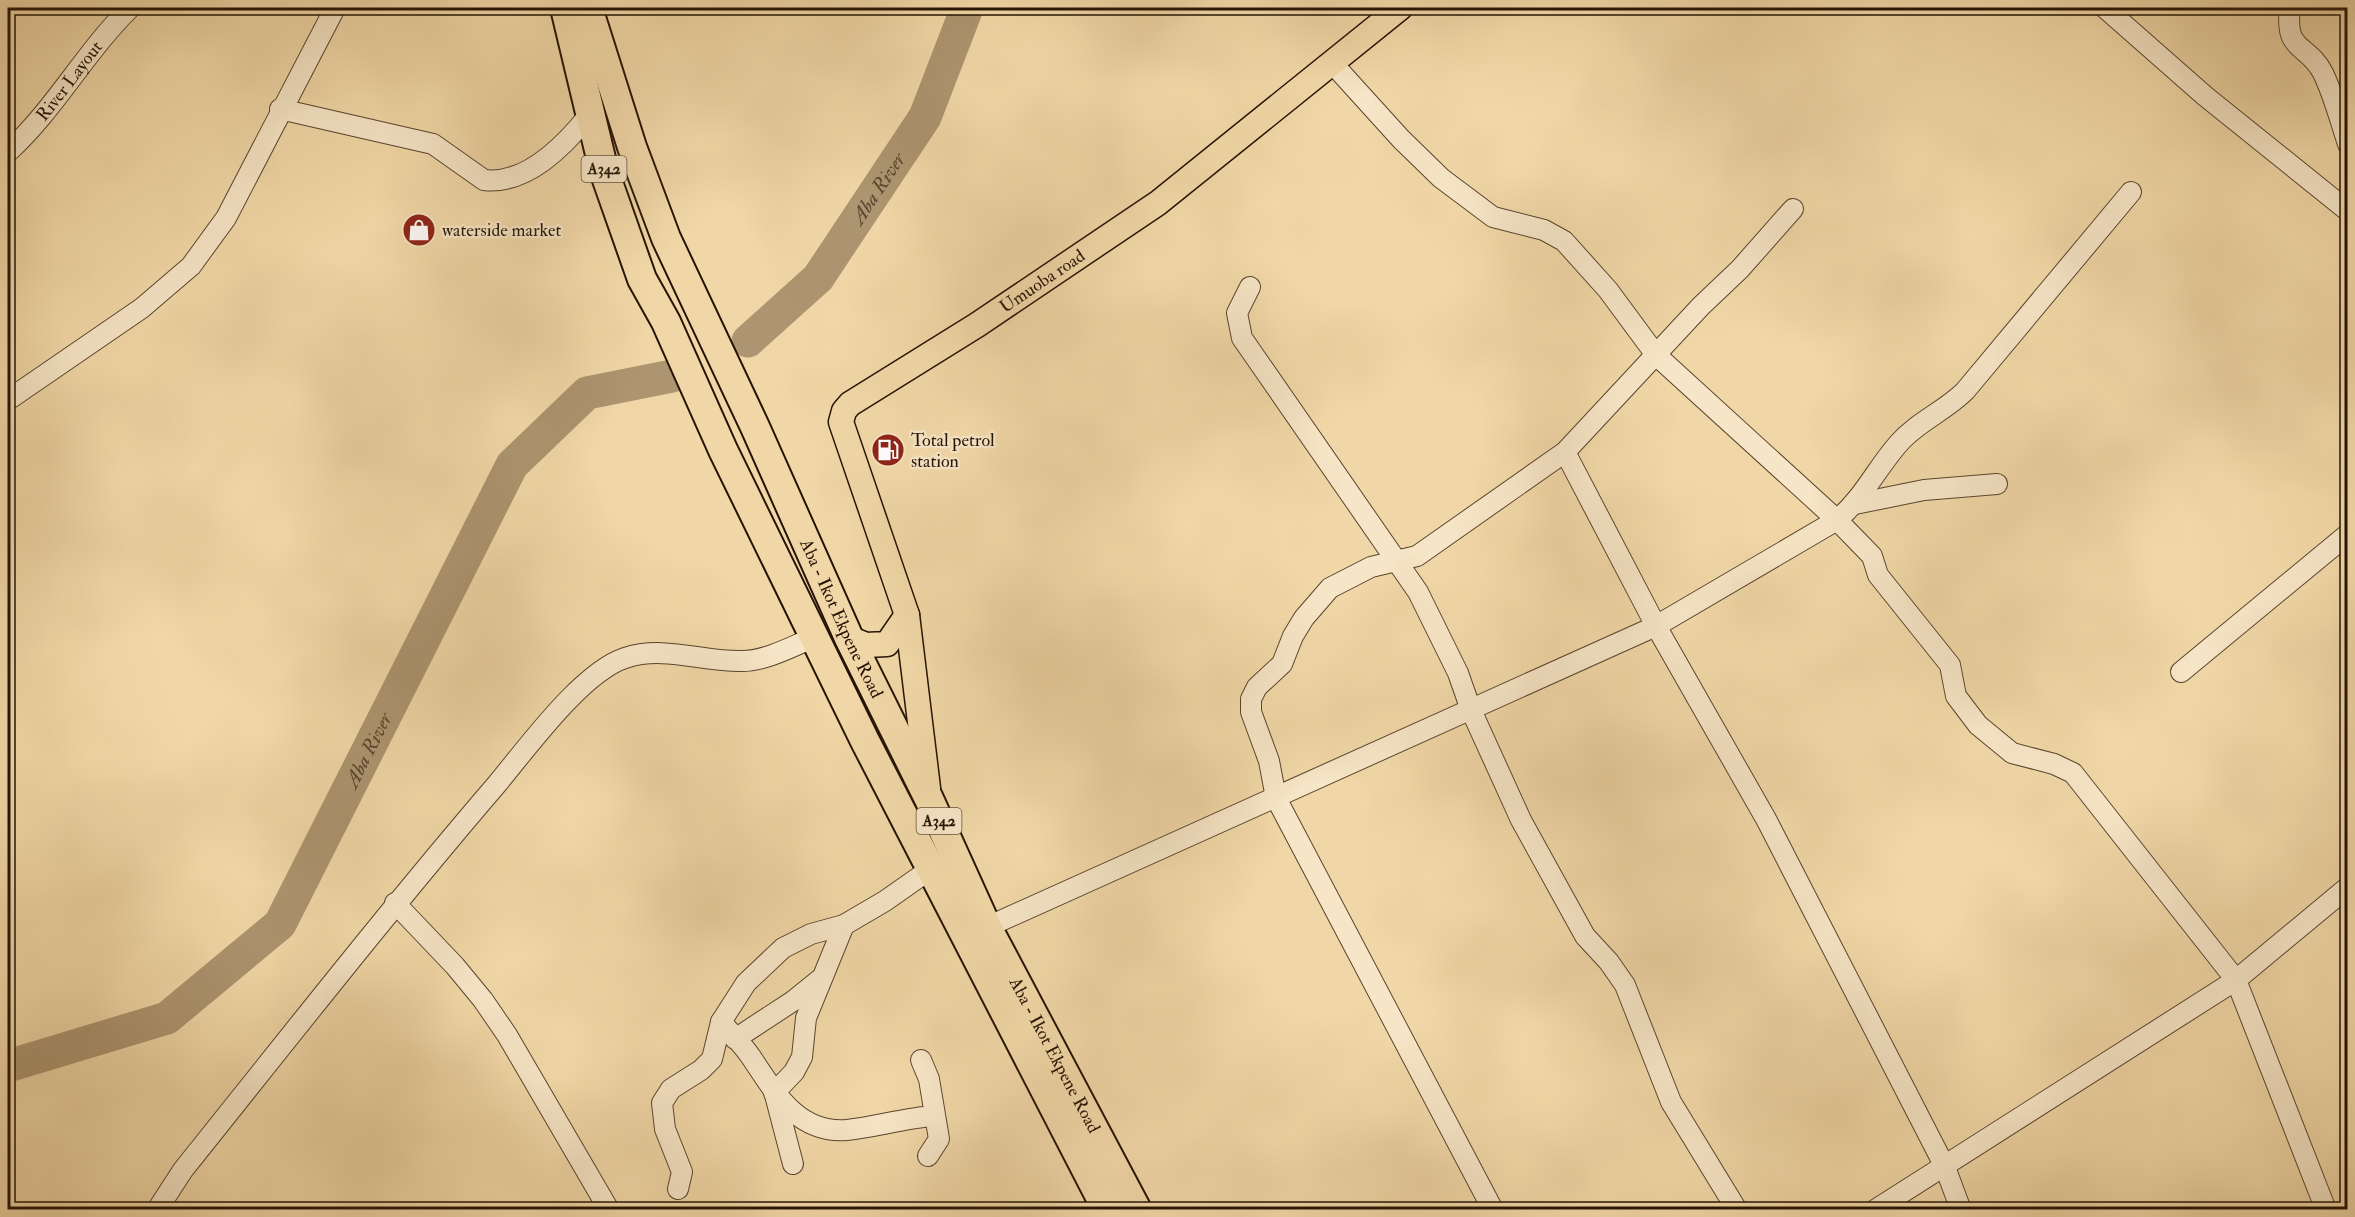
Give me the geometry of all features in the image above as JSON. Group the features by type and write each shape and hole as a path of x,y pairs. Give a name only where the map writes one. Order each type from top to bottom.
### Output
{"highway":[{"name":"Aba - Ikot Ekpene Road","path":"565,8 589,115 626,238 642,279 666,322 723,450 815,637 1107,1209"},
{"name":"Aba - Ikot Ekpene Road","path":"588,8 636,157 666,238 700,306 849,638 929,799 987,927 1137,1209"}],"main road":[{"name":"Umuoba road","path":"929,799 907,615 842,422 844,411 850,404 977,325 1158,203 1400,8"},
{"path":"849,638 866,645 886,644 907,615"}],"street":[{"name":"River Layout","path":"8,152 30,131 112,26 130,8"},
{"path":"8,400 142,308 191,266 226,218 280,109 335,8"},
{"path":"2105,8 2205,96 2348,211"},
{"path":"2289,8 2287,26 2294,43 2321,70 2334,98 2348,144"},
{"path":"1333,64 1401,139 1441,177 1493,217 1544,230 1564,241 1608,290 1656,355 1837,520 1872,556 1878,575 1950,665 1956,696 1973,718 2012,753 2054,764 2073,773 2236,980 2326,1209"},
{"path":"280,109 433,144 484,180 494,181 527,170 554,154 589,115"},
{"path":"987,927 1656,626 1837,520 1856,504 1897,445 1965,391 2131,192"},
{"path":"1493,1209 1275,798 1269,761 1251,712 1251,699 1257,687 1282,664 1293,636 1304,618 1330,588 1348,576 1396,559 1417,556 1565,452 1740,269 1793,209"},
{"path":"1250,287 1237,313 1242,338 1418,592 1458,673 1471,710 1521,820 1585,936 1625,986 1671,1102 1737,1209"},
{"path":"1565,452 1656,626 1766,819 1945,1167 1961,1209"},
{"path":"1856,504 1924,490 1997,484"},
{"path":"2181,672 2348,534"},
{"path":"157,1209 183,1170 395,903 561,709 592,678 625,658 662,652 742,661 758,659 815,637"},
{"path":"678,1189 682,1172 665,1129 662,1103 670,1089 701,1070 712,1059 721,1022 746,983 783,948 811,934 844,925 885,901 932,868"},
{"path":"1875,1209 1945,1167 2236,980 2348,887"},
{"path":"395,903 455,966 483,1000 507,1035 609,1209"},
{"path":"774,1093 794,1072 802,1057 806,1018 844,925"},
{"path":"735,1039 793,1001 820,979"},
{"path":"721,1022 774,1093 808,1124 828,1130 849,1130 905,1118 933,1107"},
{"path":"921,1060 929,1079 939,1139 928,1156"},
{"path":"774,1093 793,1164"}],"waterway":[{"name":"Aba River","path":"748,341 818,278 925,117 967,8"},
{"name":"Aba River","path":"8,1066 167,1018 280,924 512,465 587,393 672,376"}],"place":[{"name":"waterside market","path":"419,230"},
{"name":"Total petrol station","path":"888,450"}]}
